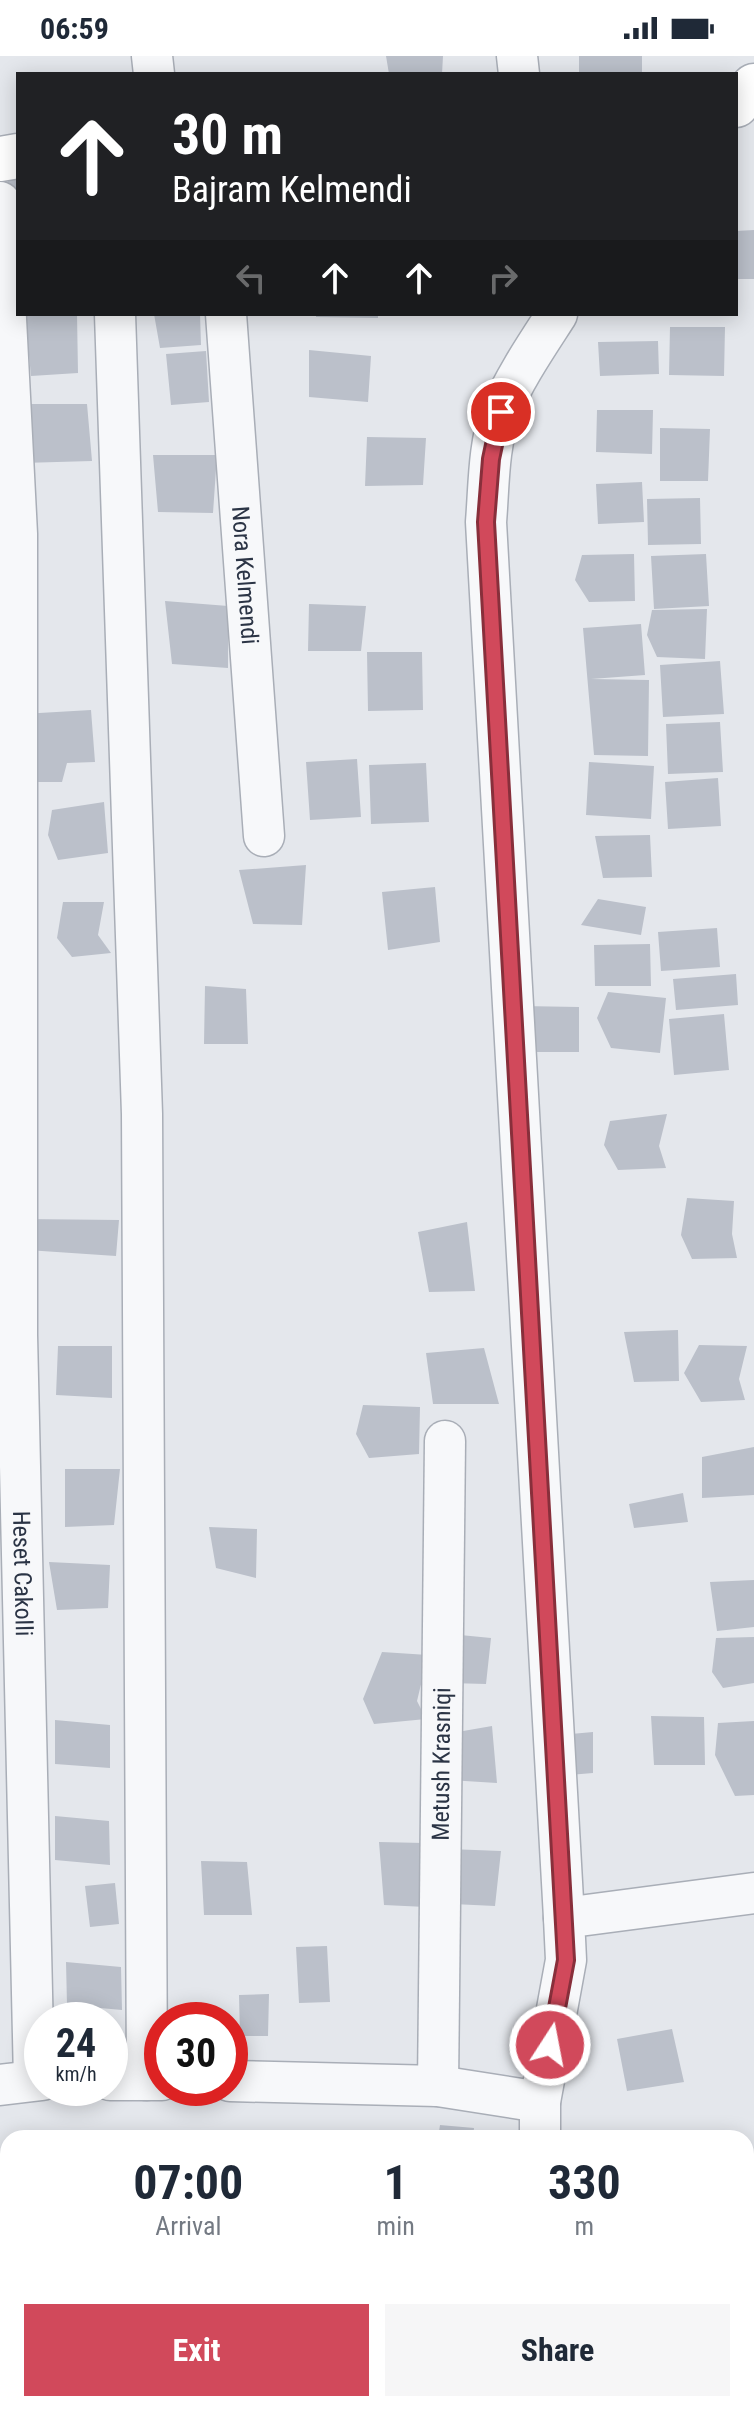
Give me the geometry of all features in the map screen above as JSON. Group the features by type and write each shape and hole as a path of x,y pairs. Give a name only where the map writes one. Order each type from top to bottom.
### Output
{"street":[{"path":"738,103 754,86"},
{"name":"Heset Cakolli","path":"0,202 17,534 17,1335 24,2002"},
{"path":"115,316 142,1114 140,2080"},
{"name":"Nora Kelmendi","path":"226,316 264,836"},
{"path":"248,2081 438,2086 540,2120 566,1960 486,522 491,459 501,412 556,316"},
{"name":"Metush Krasniqi","path":"438,2086 445,1441"},
{"path":"564,1918 754,1893"}],"building":[{"path":"386,56 443,56 442,72 389,72"},
{"path":"579,56 642,56 642,72 579,72"},
{"path":"16,170 16,232 11,232 7,171"},
{"path":"754,230 754,279 738,279 738,231"},
{"path":"25,316 77,316 78,373 31,376"},
{"path":"154,316 200,316 201,345 160,348"},
{"path":"378,316 378,318 316,317"},
{"path":"670,327 725,327 724,376 669,375"},
{"path":"658,341 659,374 600,376 598,342"},
{"path":"309,350 371,356 368,402 309,397"},
{"path":"206,351 209,402 171,405 166,354"},
{"path":"24,404 87,404 92,461 22,463"},
{"path":"597,410 653,410 652,454 596,452"},
{"path":"660,428 710,429 708,481 660,481"},
{"path":"367,437 426,438 423,485 365,486"},
{"path":"153,455 217,455 213,513 158,512"},
{"path":"642,482 644,522 598,524 596,484"},
{"path":"700,498 701,544 648,545 647,499"},
{"path":"634,554 635,601 589,602 575,580 582,555"},
{"path":"706,554 709,606 654,609 651,556"},
{"path":"165,601 228,606 228,668 172,664"},
{"path":"309,604 366,606 361,651 308,651"},
{"path":"707,609 705,659 657,657 647,635 652,610"},
{"path":"641,624 645,675 591,679 649,680 648,756 594,755 583,628"},
{"path":"367,652 422,652 423,710 368,711"},
{"path":"720,661 724,714 663,717 660,665"},
{"path":"91,710 95,762 67,763 62,782 25,782 22,714"},
{"path":"720,722 723,772 668,774 666,724"},
{"path":"357,759 361,817 310,820 306,762"},
{"path":"589,762 654,766 651,819 586,815"},
{"path":"426,763 429,822 371,824 369,765"},
{"path":"718,778 721,826 668,829 665,782"},
{"path":"104,802 108,853 58,860 48,835 52,810"},
{"path":"650,835 652,877 603,878 595,836"},
{"path":"306,865 302,925 253,924 239,870"},
{"path":"435,887 440,942 388,950 382,892"},
{"path":"598,899 646,907 641,935 581,925"},
{"path":"63,902 104,902 98,935 111,953 72,957 57,938"},
{"path":"717,928 720,967 661,971 658,932"},
{"path":"650,944 651,986 595,986 594,945"},
{"path":"736,974 738,1005 676,1010 673,979"},
{"path":"205,986 246,989 248,1044 204,1044"},
{"path":"608,992 666,998 660,1053 611,1048 597,1018"},
{"path":"522,1006 579,1007 579,1052 522,1052"},
{"path":"724,1014 729,1070 674,1075 669,1019"},
{"path":"667,1114 659,1146 666,1168 618,1170 604,1145 610,1121"},
{"path":"687,1198 734,1201 732,1234 737,1258 692,1259 681,1235"},
{"path":"24,1219 119,1220 116,1256 27,1250"},
{"path":"467,1222 475,1291 429,1292 418,1232"},
{"path":"678,1330 679,1381 634,1382 624,1332"},
{"path":"699,1345 747,1346 739,1379 745,1400 701,1402 684,1373"},
{"path":"58,1346 112,1346 112,1398 56,1395"},
{"path":"484,1348 499,1404 433,1404 426,1353"},
{"path":"363,1405 420,1407 419,1454 369,1458 356,1434"},
{"path":"754,1447 754,1495 702,1498 702,1457"},
{"path":"65,1469 120,1469 114,1525 65,1527"},
{"path":"683,1493 688,1522 634,1528 629,1504"},
{"path":"209,1527 257,1529 256,1578 216,1568"},
{"path":"49,1562 110,1565 108,1608 57,1610"},
{"path":"754,1580 754,1627 717,1631 710,1582"},
{"path":"450,1634 491,1638 486,1684 449,1683"},
{"path":"754,1637 754,1683 723,1688 712,1672 716,1638"},
{"path":"382,1652 428,1655 417,1701 426,1719 374,1724 363,1699"},
{"path":"651,1716 704,1717 705,1765 654,1765"},
{"path":"55,1720 110,1725 110,1768 55,1764"},
{"path":"754,1721 754,1795 735,1796 715,1755 718,1723"},
{"path":"492,1726 497,1783 449,1780 446,1734"},
{"path":"593,1732 593,1773 569,1775 560,1735"},
{"path":"55,1816 109,1821 110,1865 55,1860"},
{"path":"379,1842 424,1843 426,1907 384,1905"},
{"path":"449,1849 501,1851 495,1906 453,1904"},
{"path":"201,1861 247,1862 252,1915 204,1915"},
{"path":"115,1883 119,1924 90,1927 85,1886"},
{"path":"327,1946 330,2002 299,2003 296,1947"},
{"path":"66,1962 121,1967 122,2002 67,2002"},
{"path":"269,1994 268,2036 248,2036 248,2002 239,2002 239,1995"},
{"path":"672,2029 684,2082 627,2091 617,2039"},
{"path":"440,2125 474,2128 474,2130 439,2130"}],"route":[{"path":"501,412 491,459 486,522 566,1960 550,2045"}]}
